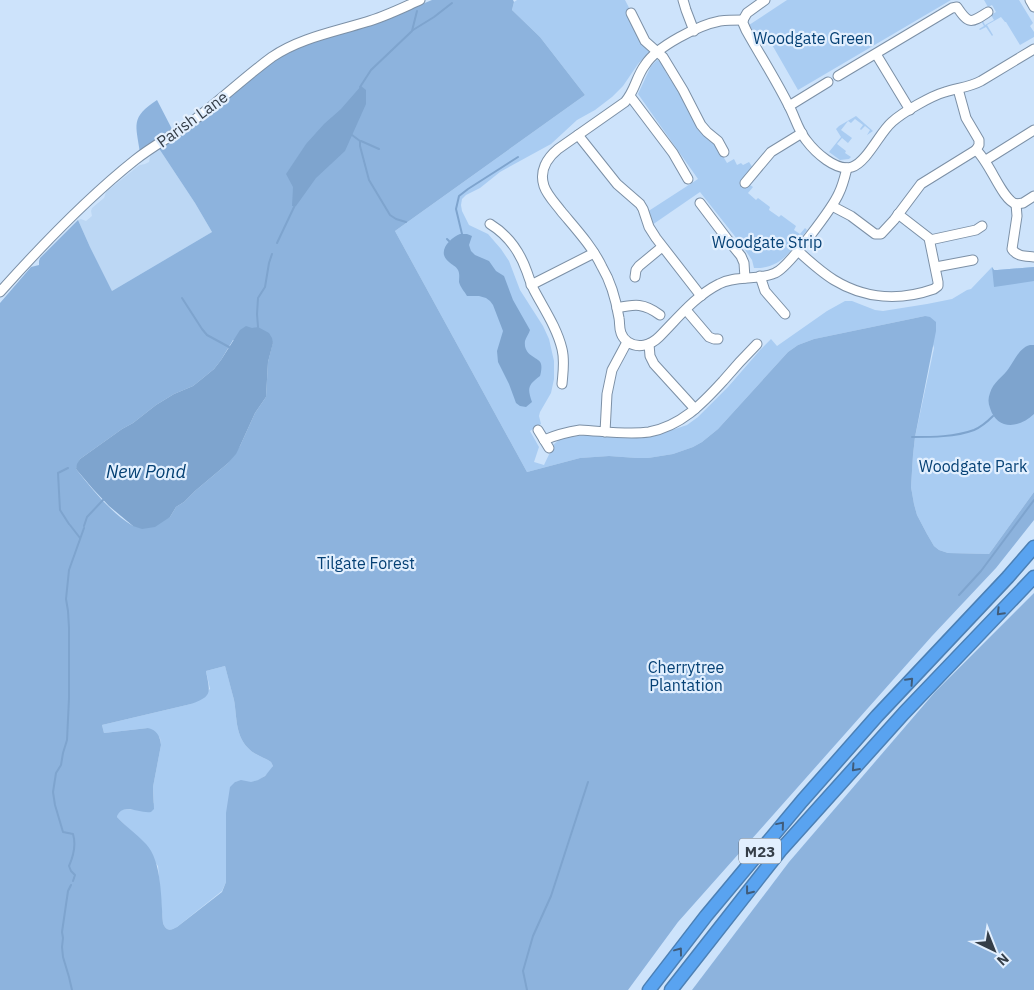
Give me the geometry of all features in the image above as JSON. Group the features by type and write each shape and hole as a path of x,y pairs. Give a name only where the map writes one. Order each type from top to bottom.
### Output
{"highway":[{"name":"M23","path":"1018,565 1034,543"},
{"name":"M23","path":"649,990 706,916 802,801 877,716 1034,547"},
{"name":"M23","path":"671,990 780,851 904,713 1034,577"}],"street":[{"name":"Parish Lane","path":"0,292 94,195 141,155 198,117 284,49 380,18 420,0"},
{"path":"683,0 694,31"},
{"path":"765,0 747,13 743,20 746,30 809,144 832,164 840,167 852,167 860,162 888,126 910,110 935,96 974,85 1034,49"},
{"path":"1030,0 1034,7"},
{"path":"838,76 954,7 957,7 964,18 968,20 975,20 988,12"},
{"path":"631,12 645,41 663,58 683,90 701,125 718,142 724,152"},
{"path":"743,20 720,21 669,43 644,65 630,96 617,108 558,149 545,164 543,183 548,194 595,255 607,276 617,308 620,331 627,342 640,346 655,341 701,296 724,282 770,275 784,268 832,206 841,189 847,168"},
{"path":"876,54 910,110"},
{"path":"789,106 828,82"},
{"path":"832,206 848,214 873,233 881,234 921,184 976,150 979,140 966,118 958,89"},
{"path":"630,96 673,153 688,179"},
{"path":"986,160 1034,130"},
{"path":"745,183 771,152 802,133"},
{"path":"578,135 618,184 640,204 649,227 662,247 701,296"},
{"path":"976,150 986,160 1012,203 1023,203 1034,196"},
{"path":"700,203 741,256 744,263 745,278"},
{"path":"1016,204 1017,216 1012,249 1015,254 1034,257"},
{"path":"798,251 842,285 863,292 887,298 936,288 938,284 936,267 930,240 898,214"},
{"path":"490,224 504,234 512,244 560,341 564,359 562,384"},
{"path":"930,240 976,230 982,226"},
{"path":"635,277 639,266 662,247"},
{"path":"531,285 595,255"},
{"path":"936,267 973,260"},
{"path":"760,276 765,291 785,314"},
{"path":"617,308 640,305 660,315"},
{"path":"686,310 709,337 718,339"},
{"path":"604,432 612,370 627,342"},
{"path":"648,344 650,356 654,364 695,409"},
{"path":"538,430 547,444 571,431 632,433 656,430 674,424 703,402 757,344"}],"shaded area":[{"path":"158,147 212,232 112,291 78,220 86,221 92,216 92,208 104,198 106,192 137,167 149,162 151,152"}],"green space":[{"name":"Tilgate Forest","path":"432,0 513,0 512,10 540,37 585,95 395,231 527,472 580,458 609,456 648,458 673,454 693,447 718,429 788,352 798,345 814,339 925,316 930,317 936,322 936,331 915,437 911,487 917,515 927,534 934,546 948,553 989,554 1034,492 1034,520 996,568 932,636 678,922 628,990 0,990 0,303 31,267 39,265 40,258 78,220 112,291 212,232 158,147 283,54 305,44 393,16","holes":["233,340 273,342 268,362 266,397 255,413 240,446 227,464 176,507 170,517 133,526 109,507 76,469 80,459 156,405 174,394 193,386 214,369","225,666 241,737 250,750 271,762 273,766 265,776 258,780 251,782 241,780 235,782 230,787 226,813 226,882 222,892 177,927 168,929 165,928 163,923 160,881 151,851 143,840 117,817 119,813 127,809 147,812 151,812 154,809 153,787 161,745 160,739 156,732 148,728 104,733 102,725 191,704 203,699 209,689 206,671"]},
{"name":"Woodgate Park","path":"517,0 625,0 651,50 612,97 595,110 577,120 551,144 500,172 462,199 462,211 469,225 488,234 501,249 509,261 520,290 549,339 554,361 554,379 551,393 540,412 541,424 530,431 539,447 534,462 544,465 554,444 559,440 569,437 589,435 637,438 687,425 698,417 728,387 771,339 777,346 827,311 845,301 852,301 875,310 883,311 927,304 952,299 971,289 992,267 994,270 997,270 1034,267 1034,492 989,554 948,553 939,550 934,546 927,534 917,515 914,504 911,487 915,437 934,348 925,316 814,339 798,345 788,352 718,429 693,447 673,454 648,458 609,456 580,458 527,472 395,231 585,95 540,37 512,10 514,2"},
{"name":"Woodgate Green","path":"787,0 951,0 798,90 767,36 756,35 749,25"},
{"path":"984,0 1019,0 1033,23 1030,26 1034,32 1034,37 1020,45 1001,17 987,25 992,36 986,27 980,30 984,26 981,21 985,25 994,20 991,15 996,12 992,5 988,7"},
{"name":"Woodgate Strip","path":"657,60 664,65 665,71 672,82 676,84 687,109 714,141 727,163 734,159 737,165 749,162 753,168 741,187 750,185 753,187 748,193 756,200 758,198 770,207 769,210 779,217 781,215 796,226 794,230 800,234 805,228 807,230 791,251 779,261 772,265 754,268 752,260 741,244 700,192 652,225 647,212 698,179 638,94 651,66"},
{"path":"157,100 173,131 140,153 137,122 142,112"},
{"path":"856,116 873,131 867,135 870,130 865,126 861,130 863,125 855,119 851,123 848,121 841,130 852,138 848,143 842,138 837,144 851,157 840,160 829,152 841,137 836,129 839,126"},
{"path":"992,267 994,270 997,270 1034,267 1034,281 994,287"},
{"path":"1034,593 1034,990 692,990 789,862 935,692"},
{"path":"225,666 241,737 250,750 271,762 273,766 259,780 235,782 226,882 222,891 177,927 168,929 165,928 163,923 158,866 129,829 117,817 123,810 135,810 154,803 153,787 161,745 160,738 148,728 104,733 102,725 191,704 210,689 206,671"}],"water":[{"path":"361,86 366,90 366,104 345,151 316,178 296,206 292,206 293,187 286,174 306,144"},
{"path":"460,234 472,236 469,245 471,251 475,255 489,261 496,271 504,276 513,300 530,330 525,346 529,353 540,362 541,368 540,376 533,382 529,390 532,402 526,407 516,403 498,362 497,351 503,331 493,305 486,298 467,296 459,282 458,270 445,258 444,250 446,246"},
{"name":"New Pond","path":"246,326 258,327 269,333 273,343 268,362 266,397 255,413 236,454 184,502 176,507 170,517 155,527 142,529 133,526 109,506 93,489 76,469 77,464 80,459 156,405 174,394 193,386 203,378 214,369 240,330"},
{"path":"1030,345 1034,345 1034,414 1016,424 1003,424 993,415 989,404 988,400 991,389 1007,371 1020,351"}],"waterway":[{"path":"413,30 452,3"},
{"path":"360,87 371,70 412,31 417,11"},
{"path":"352,135 360,141 369,180 390,215 406,222"},
{"path":"361,141 379,149"},
{"path":"462,234 456,209 459,196 518,157"},
{"path":"277,243 295,205"},
{"path":"258,327 258,298 265,287 272,254"},
{"path":"182,298 207,335 229,347"},
{"path":"912,437 943,436 967,432 979,427 993,416"},
{"path":"68,468 58,473 60,510 69,524"},
{"path":"84,526 87,517 103,500"},
{"path":"959,595 981,571 1034,500"},
{"path":"70,525 80,538"},
{"path":"73,881 75,875 69,866 74,850 73,834 63,832 53,792 56,773 61,765 67,740 69,628 66,599 69,570 84,528"},
{"path":"527,990 523,971 533,936 551,896 588,782"},
{"path":"71,885 68,891 62,932 62,947 72,990"}],"park label":[{"name":"Cherrytree Plantation","path":"686,676"}]}
